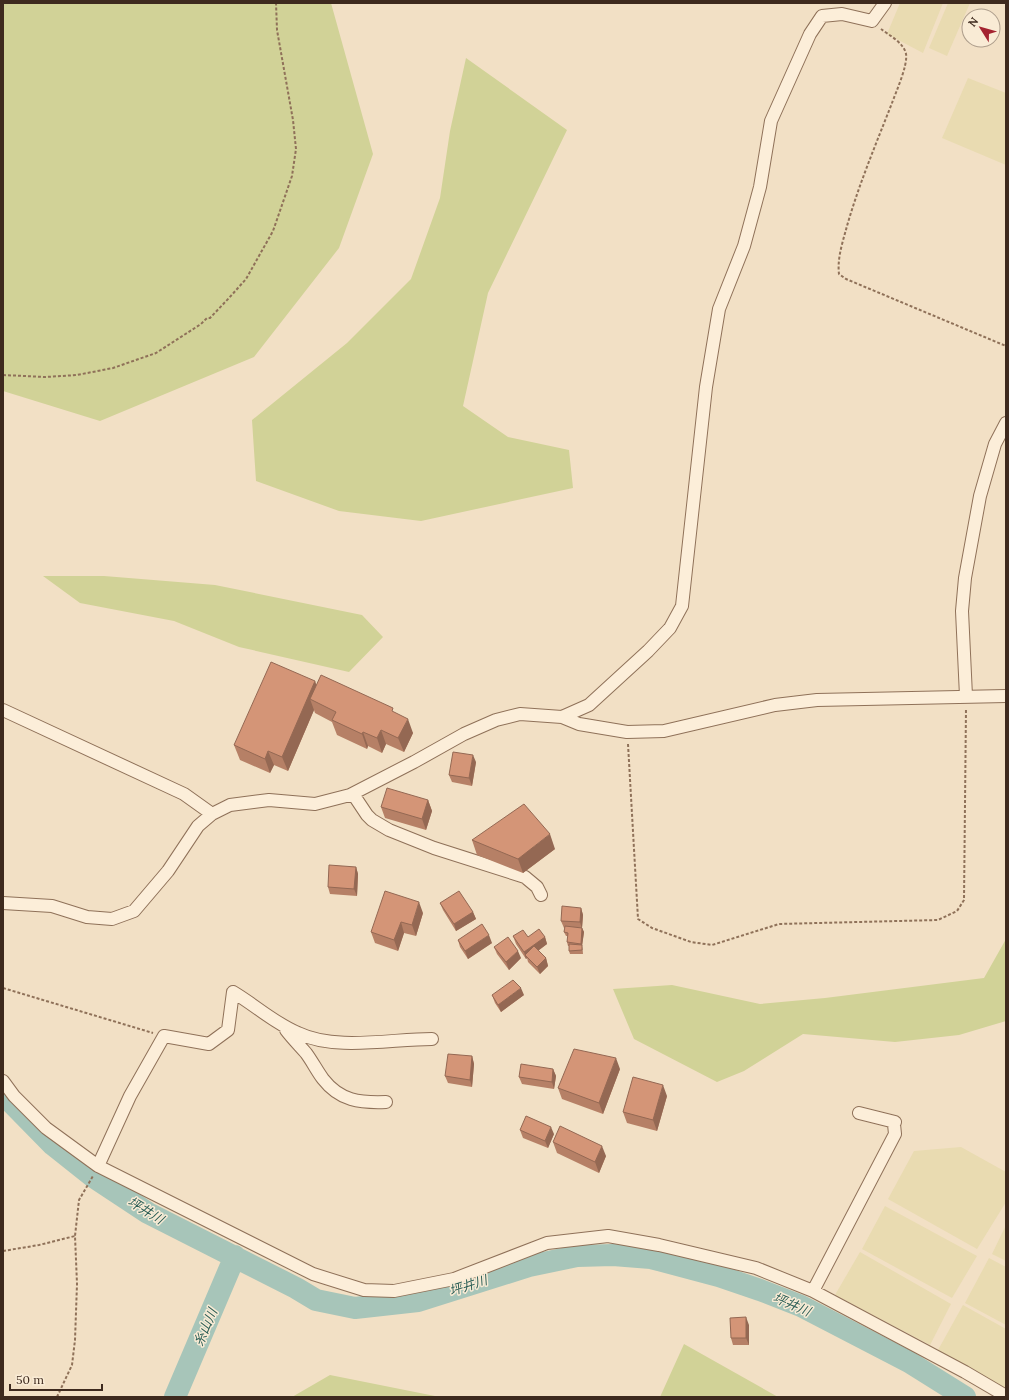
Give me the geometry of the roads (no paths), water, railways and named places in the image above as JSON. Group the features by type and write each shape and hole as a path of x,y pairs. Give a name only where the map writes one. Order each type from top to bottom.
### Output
{"street":[{"path":"562,717 589,705 670,628 682,606 706,387 719,309 744,246 760,187 771,121 810,34 822,16 842,14 872,22 885,3"},
{"path":"966,696 962,611 965,578 980,496 995,444 1006,423"},
{"path":"3,903 52,906 87,917 112,919 134,911 168,871 198,826 212,814 230,805 269,800 315,804 353,794 464,734 496,720 520,714 562,717 579,724 627,732 664,731 775,705 810,701 1006,696"},
{"path":"3,710 184,794 212,814"},
{"path":"353,794 367,815 372,820 389,830 441,850 525,877 537,887 541,895"},
{"path":"98,1166 130,1096 164,1036 209,1044 228,1030 233,992 299,1034 320,1041 332,1042 432,1039"},
{"path":"280,1023 306,1054 333,1092 357,1101 368,1103 386,1102"},
{"path":"3,1081 14,1096 46,1128 98,1166 313,1274 364,1290 394,1292 454,1279 547,1243 608,1236 659,1245 756,1268 813,1291 965,1372 1006,1396"},
{"path":"813,1291 895,1134 895,1122 859,1113"}],"waterway":[{"name":"坪井川","path":"3,1094 53,1145 92,1176 148,1213 296,1288 316,1300 355,1308 418,1301 529,1266 577,1256 613,1255 651,1258 719,1276 801,1306 909,1362 965,1397"},
{"name":"糸山川","path":"175,1397 235,1256"}]}
